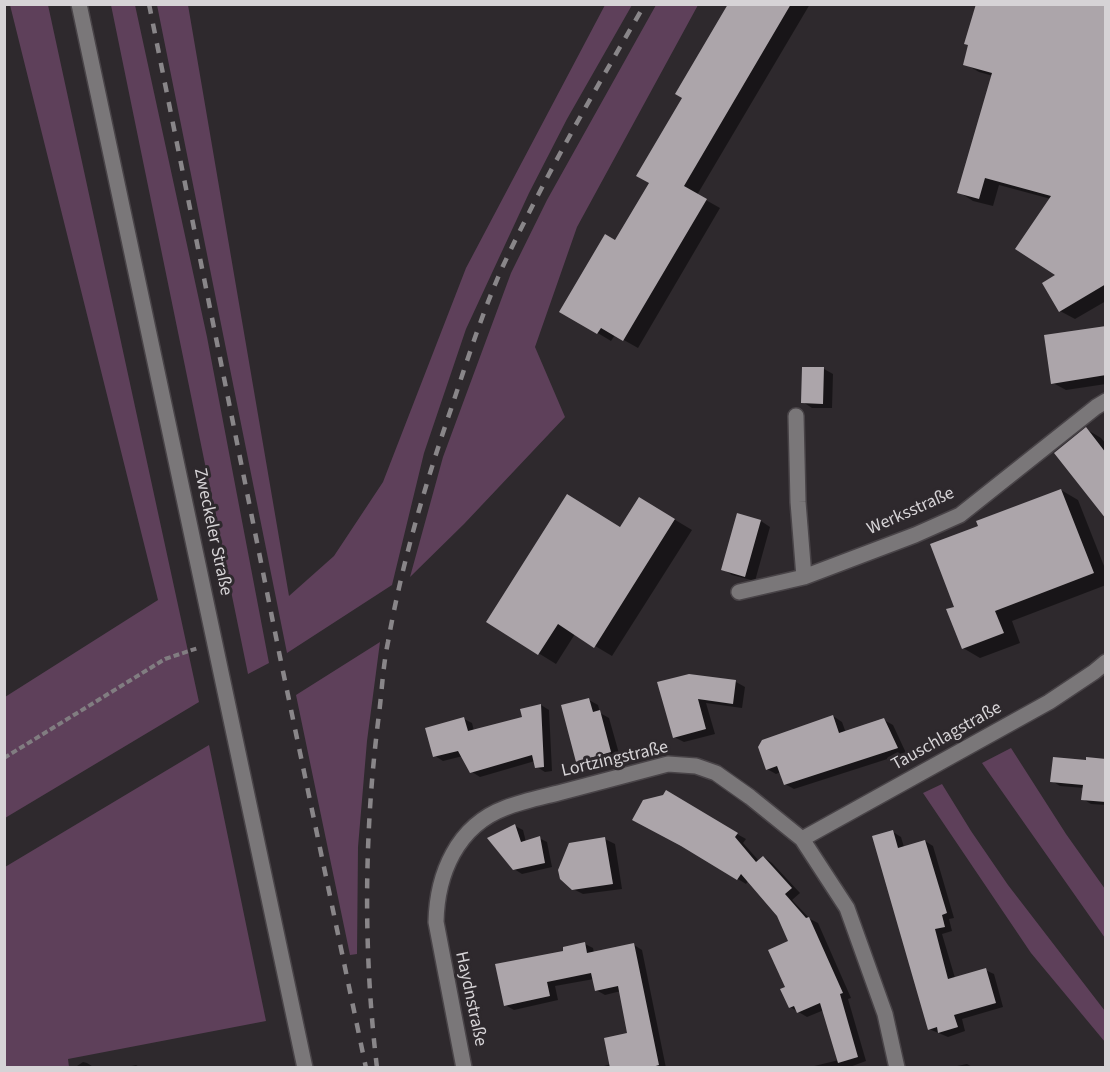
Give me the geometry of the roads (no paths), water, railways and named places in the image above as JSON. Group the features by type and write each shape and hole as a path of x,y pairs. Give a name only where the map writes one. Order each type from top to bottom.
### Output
{"street":[{"name":"Zweckeler Straße","path":"79,4 217,645 305,1068"},
{"name":"Werksstraße","path":"739,592 804,577 915,535 960,515 1106,401"},
{"path":"796,416 798,502 804,577"},
{"name":"Tauschlagstraße","path":"802,839 1049,702 1106,662"},
{"name":"Lortzingstraße","path":"438,939 436,902 440,883 460,841 477,824 504,808 668,764 696,766 716,773 802,839 847,908 885,1014 897,1068"},
{"name":"Haydnstraße","path":"438,939 464,1068"}],"railway":[{"path":"149,4 280,657 366,1068"},
{"path":"377,1068 369,980 367,891 370,802 385,660 407,554 441,438 503,266 553,166 645,4"}]}
